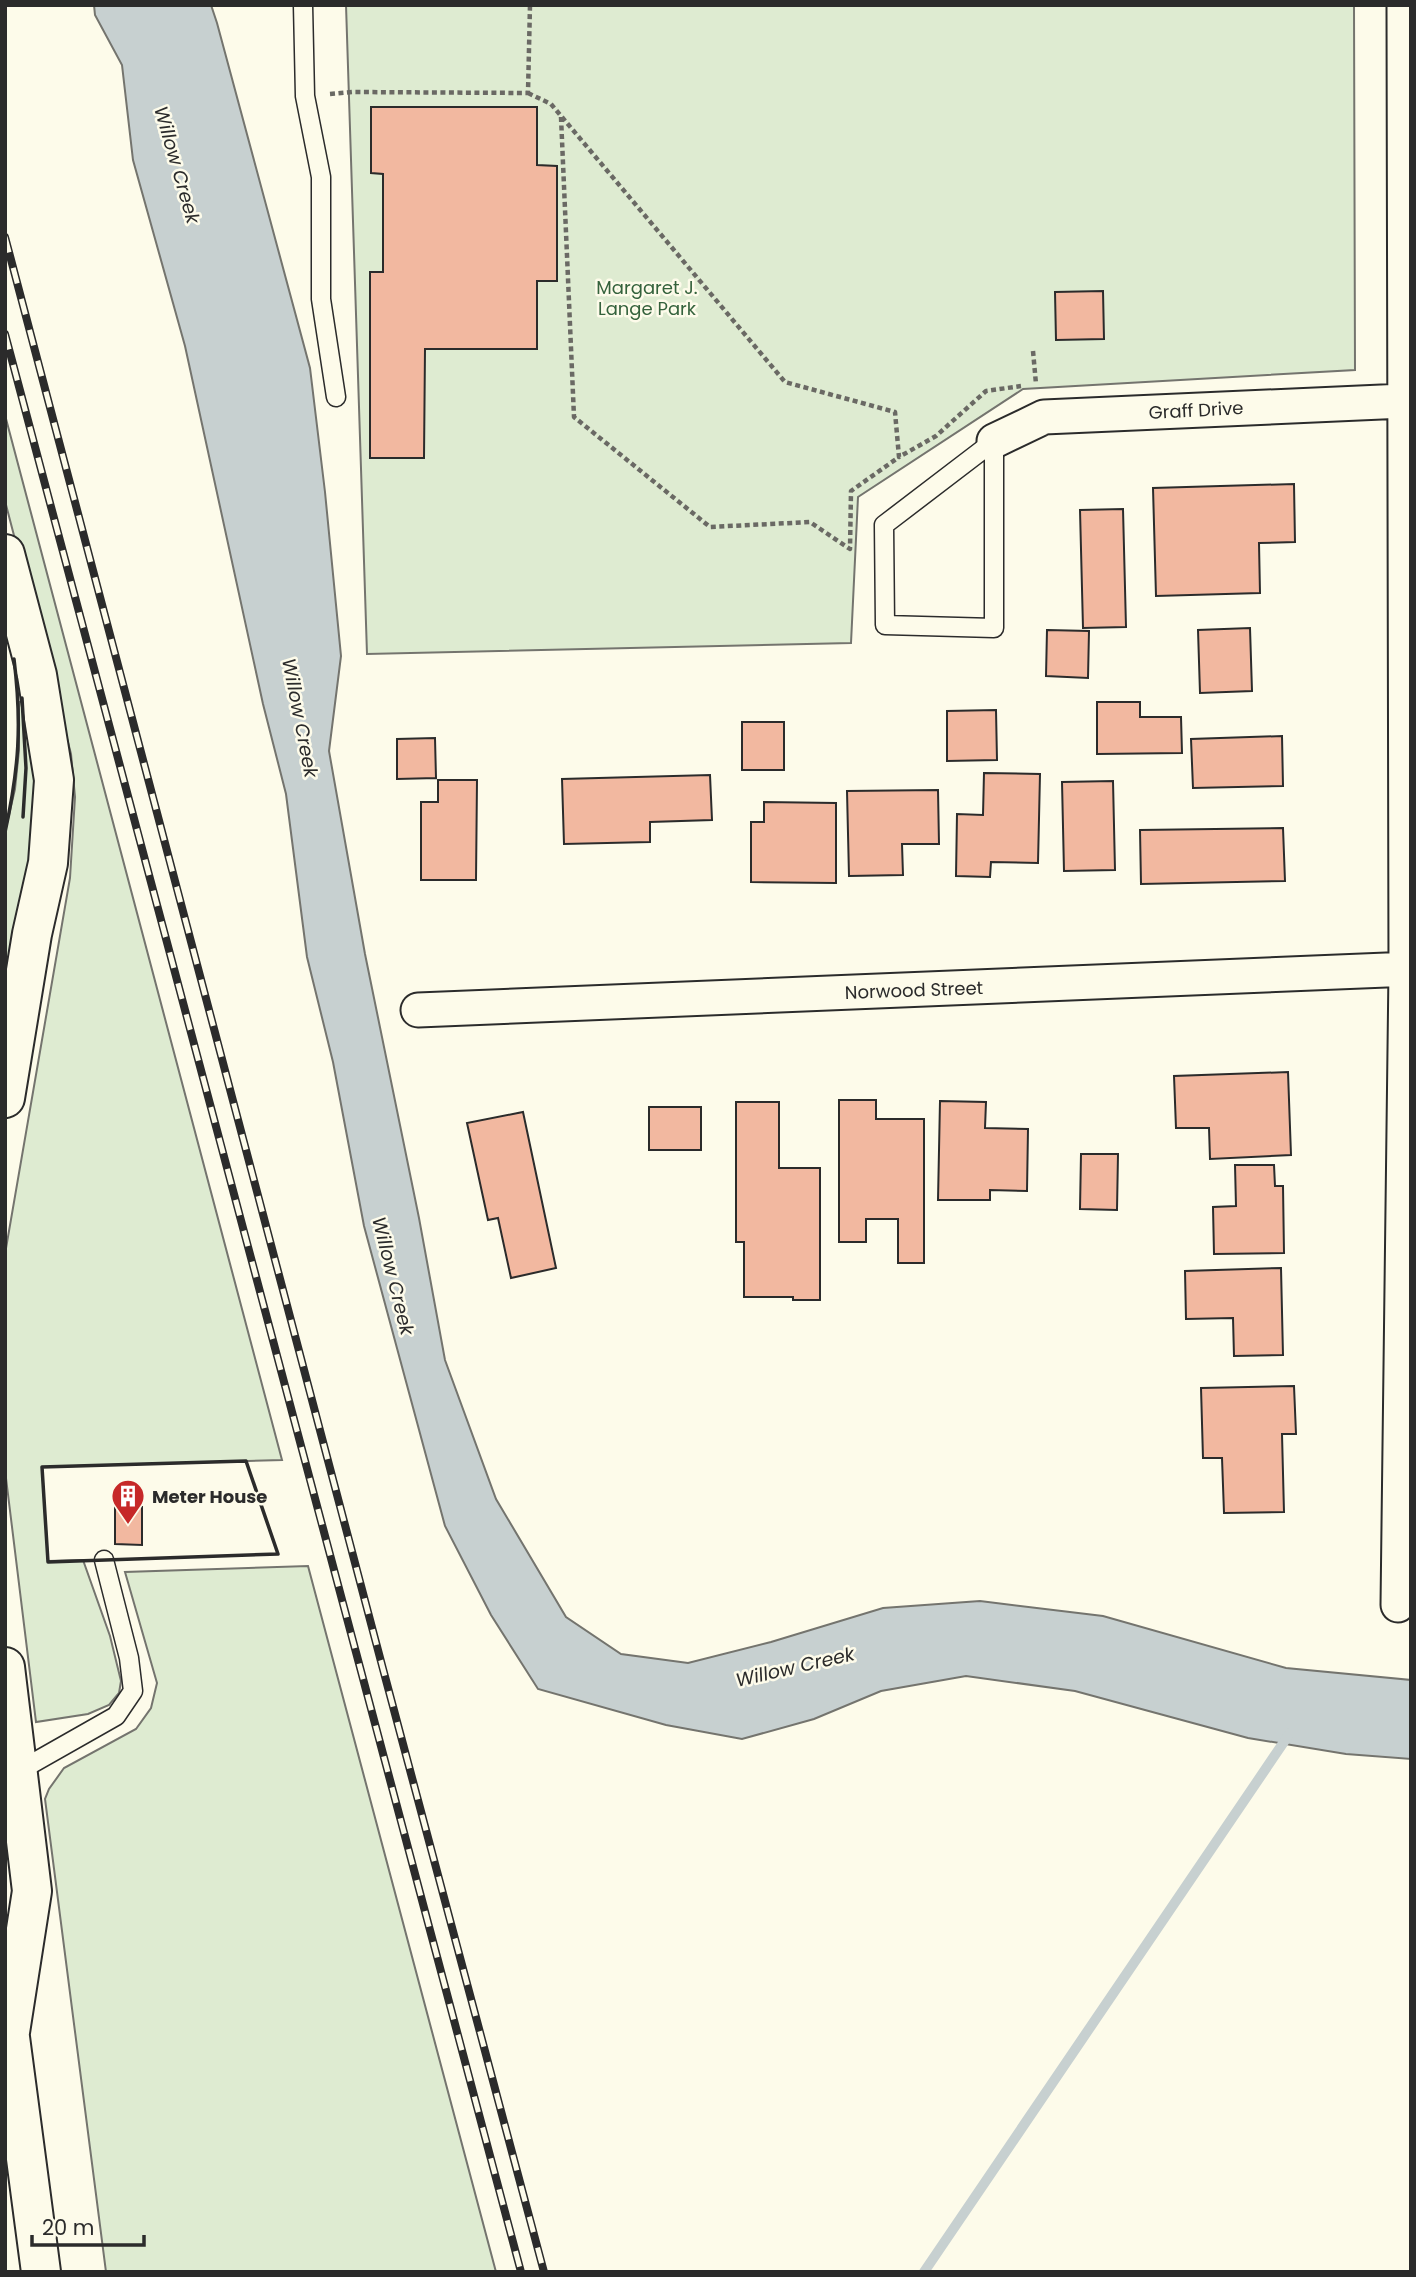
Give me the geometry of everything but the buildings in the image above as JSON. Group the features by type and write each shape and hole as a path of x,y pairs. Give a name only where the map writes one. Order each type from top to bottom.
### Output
{"main road":[{"path":"5,554 37,675 54,780 48,863 32,934 5,1098"},
{"path":"5,1667 32,1891 8,2016 41,2272"}],"street":[{"path":"1398,1605 1408,970 1404,5"},
{"name":"Graff Drive","path":"994,441 1044,417 1404,401"},
{"name":"Norwood Street","path":"418,1010 1408,970"}],"lane":[{"path":"303,5 305,96 321,177 321,299 336,397"},
{"path":"994,441 994,628 885,625 884,525 994,441"},
{"path":"19,1771 116,1716 133,1690 129,1658 104,1560"}],"path":[{"path":"528,93 530,5"},
{"path":"305,96 353,92 528,93 551,104 785,382 895,412 899,457"},
{"path":"561,117 574,417 710,527 810,522 850,549 850,491 899,457 936,436 986,391 1037,384 1033,351"}],"green space":[{"name":"Margaret J. Lange Park","path":"346,5 1354,5 1355,370 1023,389 858,497 851,643 367,654"},
{"path":"5,415 282,1460 42,1467 48,1561 83,1560 110,1636 121,1681 119,1693 109,1705 88,1714 36,1722 5,1470 5,1254 70,878 75,797 71,754 5,501"},
{"path":"32,701 37,741 33,843 5,998 5,832 15,789 19,750 19,702"},
{"path":"308,1566 496,2272 106,2272 45,1799 64,1768 136,1729 151,1708 157,1683 125,1572"}],"water":[{"name":"Willow Creek","path":"94,5 211,5 217,23 310,368 341,656 329,751 365,954 445,1360 496,1499 566,1617 621,1654 688,1663 771,1642 883,1608 980,1601 1103,1616 1286,1668 1411,1680 1411,1759 1346,1754 1248,1738 1075,1691 966,1676 881,1691 814,1719 742,1739 666,1725 538,1689 491,1615 445,1526 364,1226 333,1062 307,957 286,794 263,704 185,346 133,160 122,65 95,15"}],"waterway":[{"path":"924,2272 1290,1733"}],"railway":[{"path":"5,237 544,2272"},
{"path":"5,334 521,2272"}],"wall":[{"path":"5,832 18,746 14,659"},
{"path":"22,698 26,768 23,817"},
{"path":"246,1461 278,1554 48,1562 42,1467 246,1461"}],"place":[{"name":"Meter House","path":"128,1526"}]}
